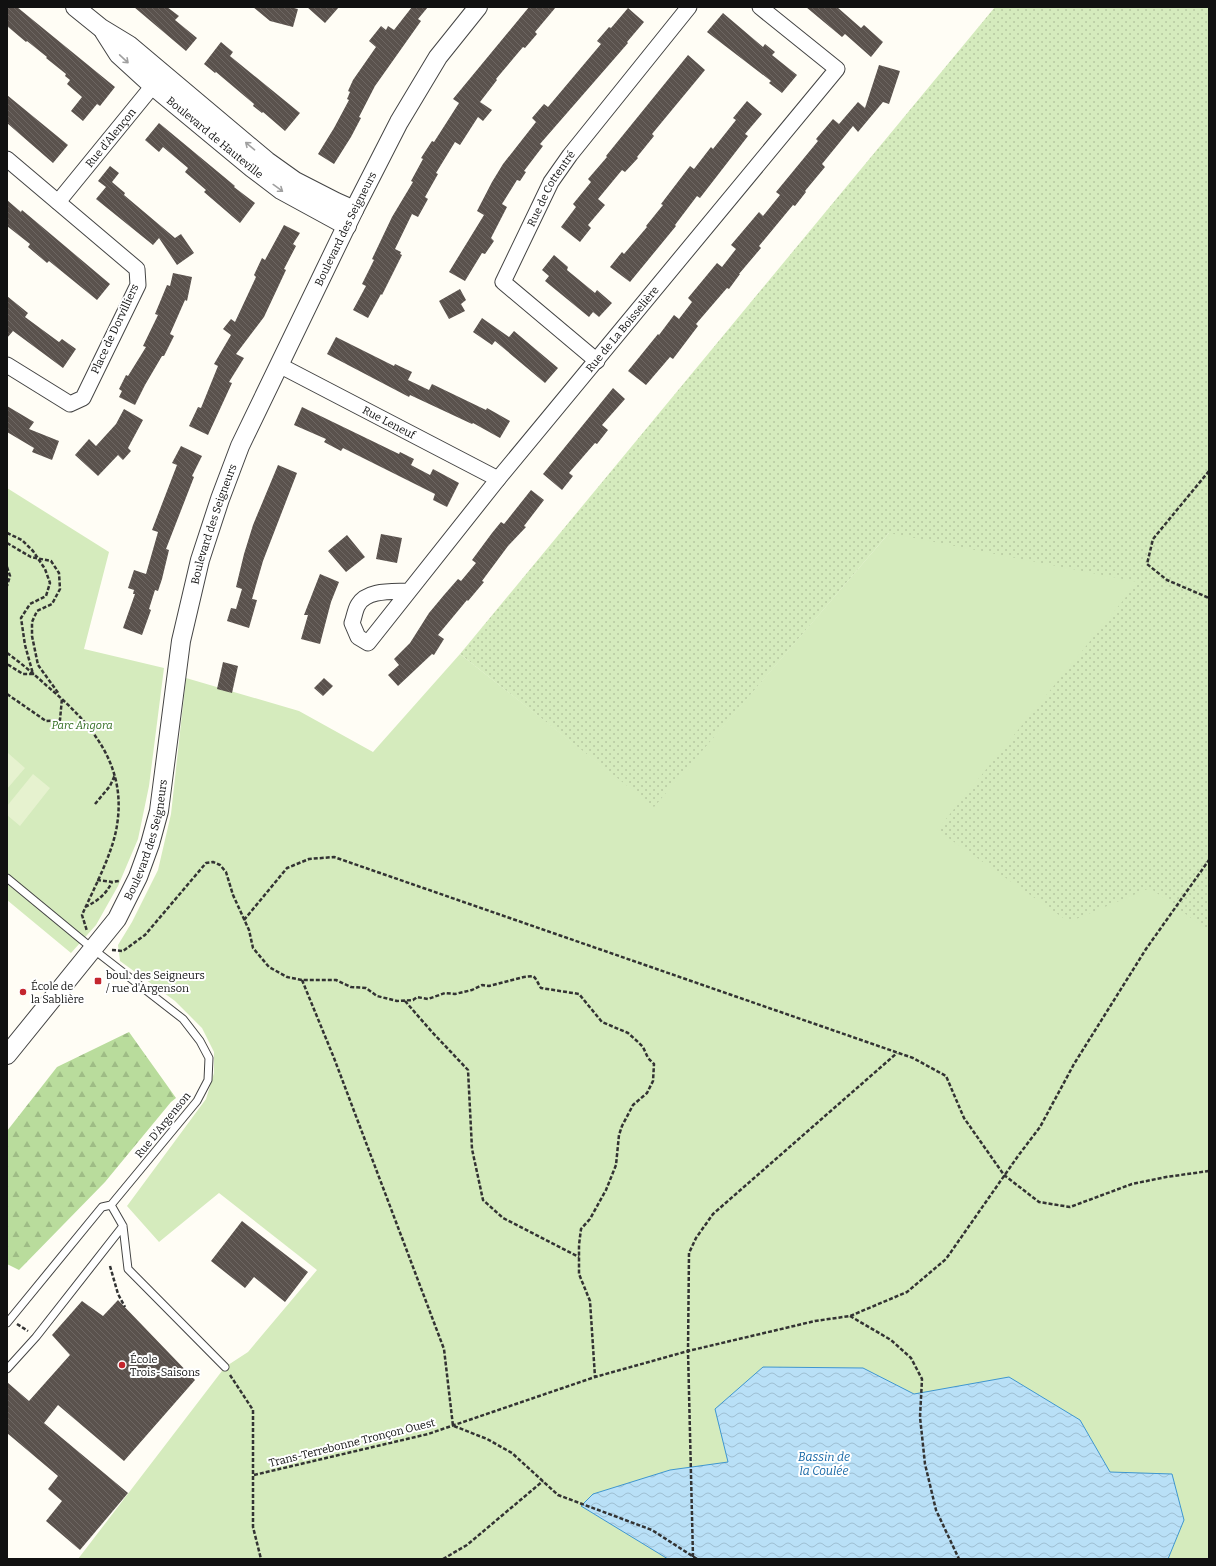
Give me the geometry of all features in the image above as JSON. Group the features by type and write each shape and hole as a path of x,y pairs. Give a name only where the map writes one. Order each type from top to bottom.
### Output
{"street":[{"name":"Boulevard de Hauteville","path":"75,7 101,28 118,54 158,80 295,181 336,202 350,218"},
{"name":"Boulevard des Seigneurs","path":"7,1055 117,919 138,878 160,811 181,641 200,560 220,499 240,446 350,218 399,122 438,57 478,7"},
{"name":"Rue de Cottentré","path":"597,361 503,282 552,182 570,155 689,7"},
{"name":"Rue de La Boisselière","path":"409,591 498,479 837,69 760,7"},
{"name":"Rue d'Alençon","path":"58,202 158,80"},
{"name":"Place de Dorvilliers","path":"7,159 137,269 138,285 83,398 70,404 7,365"},
{"name":"Rue Leneuf","path":"279,365 498,479"}],"lane":[{"name":"Rue D'Argenson","path":"7,878 93,949 183,1019 200,1041 209,1058 208,1080 197,1101 111,1206"},
{"path":"9,1321 102,1207 111,1206 123,1226 128,1270 225,1368"},
{"path":"7,1370 36,1337 123,1226"}],"path":[{"path":"1209,471 1153,539 1147,564 1167,580 1209,598"},
{"path":"7,533 22,540 33,550 45,569 50,583 46,596 30,604 21,618 25,645 33,674"},
{"path":"7,543 38,559 51,562 59,573 60,589 52,604 37,611 32,622 32,636 38,665 62,699 60,720 46,721 7,694"},
{"path":"7,567 10,576 7,586"},
{"path":"7,653 62,699 92,730 106,752 115,775 120,801 117,826 108,854 82,915 93,949 123,951 145,935 206,863 213,862 220,864 226,872 253,948 269,966 287,976 302,980 336,980 351,987 366,988 377,996 396,1001 413,1000 417,997 428,999 445,993 455,994 472,990 482,985 489,986 533,976 536,978 537,983 541,988 579,994 602,1022 628,1033 643,1047 648,1058 654,1064 653,1081 647,1093 631,1109 622,1126 619,1135 616,1165 611,1178 602,1200 590,1219 581,1229 579,1274 590,1301 595,1377"},
{"path":"7,664 23,674 33,674"},
{"path":"95,804 110,786 115,775"},
{"path":"244,920 287,868 309,859 334,856 913,1058 946,1076 964,1118 1004,1175 1039,1202 1070,1207 1132,1184 1209,1170"},
{"name":"Trans-Terrebonne Tronçon Ouest","path":"254,1475 428,1434 595,1377 688,1350 815,1321 850,1316 907,1292 946,1259 1004,1175 1040,1127 1074,1064 1146,949 1209,860"},
{"path":"85,907 96,902 108,891 112,882"},
{"path":"302,980 337,1065 444,1349 454,1426 512,1453 558,1495 652,1530 697,1559"},
{"path":"405,1000 432,1032 468,1070 472,1149 483,1200 503,1218 579,1257"},
{"path":"693,1557 688,1350 689,1253 696,1238 713,1214 897,1052"},
{"path":"110,1266 118,1294 125,1307"},
{"path":"850,1316 891,1340 911,1358 922,1379 920,1417 925,1464 936,1510 959,1559"},
{"path":"9,1321 36,1337"},
{"name":"Trans-Terrebonne Tronçon Ouest","path":"225,1368 254,1410 252,1527 261,1559"},
{"path":"443,1559 467,1545 543,1481"}],"green space":[{"path":"995,7 1209,7 1209,939 1069,934 916,834 889,533 654,808 460,654"},
{"name":"Parc Angora","path":"7,488 109,552 84,649 164,668 149,786 138,839 118,886 96,925 71,953 7,900"},
{"path":"889,533 1138,582 937,830 1069,922 1150,888 1209,931 1209,1559 78,1559 225,1367 248,1352 317,1270 219,1193 159,1242 127,1206 206,1099 214,1073 214,1052 202,1028 175,1001 120,961 118,945 132,922 158,870 171,814 186,678 299,711 373,752 460,654 654,807"},
{"path":"8,753 25,768 7,789 7,754"},
{"path":"33,774 50,788 20,826 7,815 7,806"},
{"path":"129,1032 176,1098 171,1102 105,1182 19,1270 7,1264 7,1131 57,1067"}],"water":[{"name":"Bassin de la Coulée","path":"763,1367 863,1368 914,1394 1009,1377 1080,1420 1110,1472 1172,1474 1184,1520 1168,1559 668,1559 581,1506 593,1494 670,1470 728,1462 715,1409"}],"building":[{"path":"7,7 17,7 115,87 100,106 97,104 83,121 71,111 82,97 67,84 70,80 65,76 66,74 7,26"},
{"path":"134,7 167,7 179,16 175,20 197,38 186,51"},
{"path":"253,7 290,7 298,9 293,27 270,21"},
{"path":"307,7 339,7 325,23"},
{"path":"412,7 428,7 418,19 421,21 375,86 359,117 361,118 334,164 318,154 349,100 347,99 350,92 348,91 353,80 376,47 369,41 381,26 386,30 388,26 394,30"},
{"path":"529,7 556,7 535,32 537,34 525,48 523,47 496,79 497,80 480,102 492,110 483,121 478,117 460,145 455,142 436,173 438,174 425,197 428,199 418,217 412,214 395,249 401,252 400,254 402,255 382,295 381,294 368,318 353,310 366,286 362,284 374,260 372,259 392,217 413,182 411,181 423,159 421,158 432,141 434,142 459,103 453,99"},
{"path":"806,7 837,7 861,28 864,25 883,42 871,57 845,34 842,37"},
{"path":"628,8 644,22 627,42 628,43 540,144 543,146 524,171 526,172 520,181 517,180 502,204 507,207 491,238 494,241 485,254 482,253 465,281 449,272 484,215 477,211 492,182 503,164 536,122 532,118 544,104 548,107 601,44 597,41 609,27 611,28"},
{"path":"723,13 763,47 765,44 775,52 772,55 797,75 782,93 769,83 771,81 707,32"},
{"path":"221,42 233,52 230,56 300,113 285,131 263,112 262,113 253,106 254,104 216,72 215,73 204,64"},
{"path":"688,55 705,70 652,134 654,136 637,157 638,158 625,172 622,170 598,199 605,205 588,225 591,228 580,242 561,227 576,207 573,204 591,182 588,179"},
{"path":"879,65 900,71 889,104 883,102 858,132 853,126 822,164 825,167 805,191 806,192 795,206 793,205 759,246 761,248 739,274 729,289 727,288 696,324 698,326 673,359 670,357 646,385 628,371 674,315 679,319 692,302 688,298 717,263 722,267 736,249 731,245 759,212 763,216 780,195 776,192 818,141 816,139 833,119 839,124 858,102 865,108"},
{"path":"7,95 68,145 53,163 7,123"},
{"path":"747,101 762,114 745,134 748,136 700,198 697,196 675,225 676,226 630,282 610,267 622,252 624,254 647,227 646,226 663,205 661,204 690,166 694,169 711,147 713,149 736,120 733,118"},
{"path":"159,123 255,203 240,223 204,192 206,190 185,172 188,168 163,147 159,152 145,140"},
{"path":"110,166 119,173 112,182 125,193 124,195 175,238 181,234 194,253 177,265 159,238 153,245 96,199 106,187 98,181"},
{"path":"7,200 21,212 22,210 110,284 97,300 49,261 47,263 28,247 30,244 7,226"},
{"path":"284,225 300,233 293,244 296,246 284,269 286,270 264,317 236,354 244,358 229,382 232,383 208,435 189,426 198,407 201,408 218,366 214,364 231,335 223,329 231,319 235,322 256,277 254,275 262,258 265,260"},
{"path":"554,255 568,267 567,270 595,293 597,290 612,303 599,317 593,312 589,317 545,281 549,276 542,270"},
{"path":"173,273 192,277 187,301 185,300 170,334 174,336 164,356 162,356 135,405 119,397 122,391 119,389 126,375 128,376 146,347 143,346 158,315 155,314 167,285 170,286"},
{"path":"460,289 466,300 461,304 465,311 449,319 439,301"},
{"path":"7,296 28,313 25,317 59,342 62,339 76,349 63,368 13,331 7,338"},
{"path":"482,318 509,337 514,331 558,368 545,383 495,341 492,345 473,332"},
{"path":"336,337 394,366 395,364 412,372 408,380 429,390 432,384 486,410 487,408 510,421 500,438 473,423 472,424 410,395 409,397 327,354"},
{"path":"613,388 625,399 602,425 608,430 597,444 595,443 569,473 573,476 562,490 543,474"},
{"path":"7,406 34,422 29,429 59,441 52,460 32,452 34,448 7,432"},
{"path":"302,407 399,454 400,452 414,459 411,465 430,475 433,469 459,483 447,507 433,500 435,494 343,448 341,451 324,442 326,439 294,425"},
{"path":"124,409 143,420 128,448 131,451 123,460 118,455 98,476 75,455 89,439 96,446 116,424"},
{"path":"181,446 202,456 192,476 194,477 166,549 169,550 162,579 158,591 155,590 149,609 151,610 142,635 123,628 135,594 133,594 134,590 128,588 134,570 146,574 158,532 152,530 177,465 172,463"},
{"path":"278,465 297,473 263,561 252,599 257,600 249,628 227,621 231,608 236,609 242,589 236,587 253,525"},
{"path":"531,490 544,500 524,526 526,527 508,546 482,581 484,582 438,635 444,639 434,655 432,654 398,686 388,675 399,665 394,659 410,643 429,613 444,595 458,579 461,581 476,563 472,560 492,533 501,522 504,524"},
{"path":"381,534 402,538 397,563 376,559"},
{"path":"347,535 365,557 346,572 328,551"},
{"path":"320,574 339,582 331,602 320,644 301,639 308,615 304,615"},
{"path":"223,662 238,666 232,693 217,689"},
{"path":"324,678 333,686 323,696 314,688"},
{"path":"242,1221 308,1272 285,1302 254,1277 245,1288 211,1261"},
{"path":"118,1300 195,1380 124,1461 58,1405 44,1423 128,1493 80,1550 46,1521 62,1501 48,1489 58,1476 7,1433 7,1382 29,1401 70,1355 52,1335 82,1301 103,1316"}],"place":[{"name":"boul. des Seigneurs / rue d'Argenson","path":"98,981"},
{"name":"École de la Sablière","path":"23,992"},
{"name":"École Trois-Saisons","path":"122,1365"}]}
